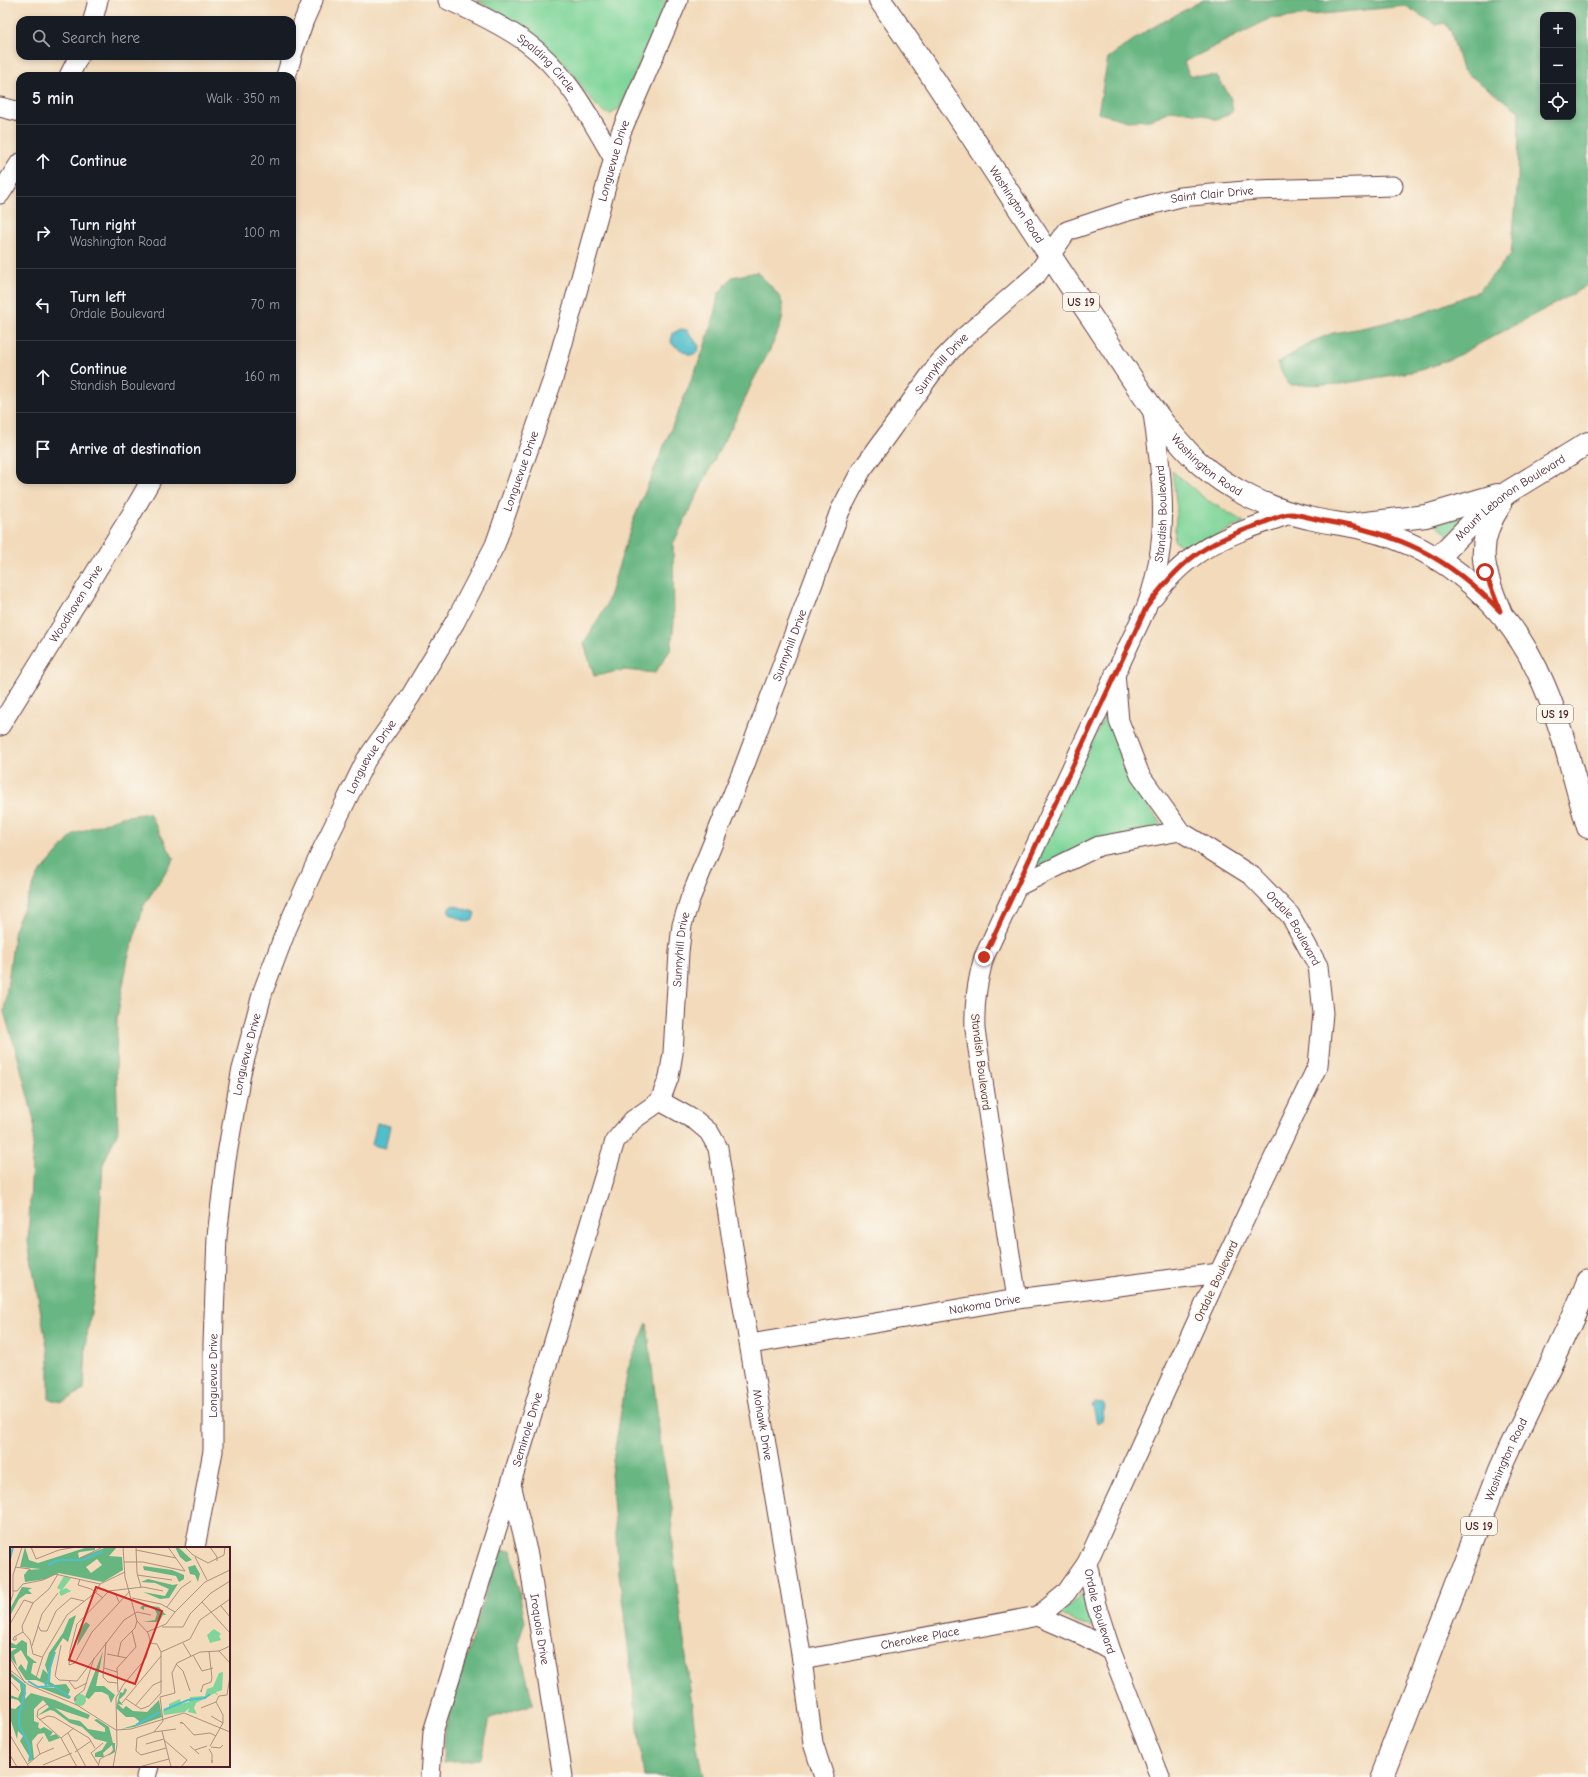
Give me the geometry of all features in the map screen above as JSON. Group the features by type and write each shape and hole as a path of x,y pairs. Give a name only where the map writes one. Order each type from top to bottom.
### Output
{"main road":[{"name":"Washington Road","path":"880,0 1049,256 1152,406 1184,447 1214,474 1251,497 1290,514 1388,535 1407,543 1437,559 1469,581 1500,611 1526,648 1543,681 1582,783 1588,827"},
{"name":"Mount Lebanon Boulevard","path":"1437,559 1478,517 1508,492 1588,443"},
{"path":"1347,525 1426,516 1508,492"},
{"path":"1500,611 1485,572 1484,544 1486,530 1492,517 1508,492"},
{"name":"Washington Road","path":"1382,1777 1503,1464 1517,1431 1569,1327 1588,1281"}],"street":[{"path":"94,16 98,0"},
{"path":"296,43 304,20 314,0"},
{"name":"Spalding Circle","path":"448,0 488,18 527,43 545,59 575,95 614,159"},
{"name":"Longuevue Drive","path":"195,1547 213,1451 213,1344 216,1236 226,1160 241,1073 263,991 287,928 322,850 366,760 414,691 455,622 495,546 552,379 614,159 631,107 678,0"},
{"path":"71,72 76,60"},
{"path":"287,72 291,60"},
{"path":"0,107 16,111"},
{"path":"0,194 16,169"},
{"name":"Saint Clair Drive","path":"1049,256 1064,234 1073,228 1180,197 1255,190 1393,186"},
{"name":"Sunnyhill Drive","path":"660,1101 669,1077 673,1053 682,925 690,899 744,767 840,511 860,471 939,363 963,338 1038,274 1049,256"},
{"name":"Standish Boulevard","path":"1017,1299 975,1030 974,1004 984,957 1146,608 1159,566 1164,524 1162,480 1152,406"},
{"name":"Woodhaven Drive","path":"0,726 132,515 149,484"},
{"path":"1146,608 1173,573 1200,551 1232,534 1290,514"},
{"name":"Ordale Boulevard","path":"1115,673 1119,721 1140,775 1180,831 1252,876 1290,916 1318,966 1323,1013 1318,1065 1220,1273 1087,1563 1096,1604 1111,1651 1160,1777"},
{"path":"1016,887 1099,846 1180,831"},
{"name":"Mohawk Drive","path":"660,1101 696,1121 709,1132 718,1148 732,1241 802,1660 813,1743 824,1777"},
{"name":"Seminole Drive","path":"430,1777 433,1732 511,1483 614,1141 633,1120 660,1101"},
{"name":"Nakoma Drive","path":"750,1344 1017,1299 1220,1273"},
{"name":"Iroquois Drive","path":"511,1483 528,1555 563,1777"},
{"name":"Cherokee Place","path":"802,1660 1038,1616 1066,1593 1087,1563"},
{"path":"1038,1616 1084,1636 1111,1651"},
{"path":"146,1777 148,1767"}],"green space":[{"path":"476,0 667,0 620,108 611,114 600,109 595,104 562,61 540,41 516,23"},
{"path":"1203,0 1537,0 1538,3 1548,0 1588,0 1588,284 1573,294 1453,358 1422,370 1341,384 1289,385 1277,363 1311,342 1333,333 1367,327 1421,314 1479,291 1511,254 1518,179 1519,111 1462,70 1451,32 1445,23 1436,25 1406,6 1269,19 1184,62 1189,75 1217,76 1230,96 1233,111 1217,120 1201,114 1171,110 1150,120 1128,121 1098,113 1108,58 1146,31"},
{"path":"757,272 779,296 783,309 782,319 774,342 752,383 673,544 674,622 671,649 655,673 624,670 594,676 584,643 606,606 633,521 702,354 713,320 718,295 732,277"},
{"path":"1172,471 1207,500 1244,522 1191,549 1181,546 1174,540 1177,509"},
{"path":"1465,516 1448,535 1434,522"},
{"path":"1107,711 1130,779 1165,830 1031,870"},
{"path":"149,813 174,859 144,905 128,958 117,1018 116,1070 118,1131 103,1164 95,1289 86,1341 84,1390 62,1402 49,1399 49,1358 28,1242 34,1121 18,1057 4,1012 15,928 38,875 74,834 121,817"},
{"path":"647,1323 661,1447 672,1507 672,1544 697,1747 703,1777 644,1777 619,1573 611,1474 628,1368"},
{"path":"511,1550 525,1622 518,1642 533,1704 490,1718 481,1759 443,1763 444,1732 498,1551"},
{"path":"1083,1593 1096,1629 1059,1615"}],"water":[{"path":"681,329 687,330 699,346 698,352 691,355 672,344 671,341 673,333"},
{"path":"453,905 474,912 473,920 468,922 451,915 448,909"},
{"path":"377,1123 390,1126 385,1148 372,1145"},
{"path":"1092,1403 1103,1403 1105,1406 1102,1420 1097,1424"}],"route":[{"path":"984,957 1146,608 1162,585 1185,562 1215,542 1232,534 1290,514 1367,529 1388,535 1407,543 1426,552 1453,569 1485,595 1500,611 1489,586 1485,572"}]}
